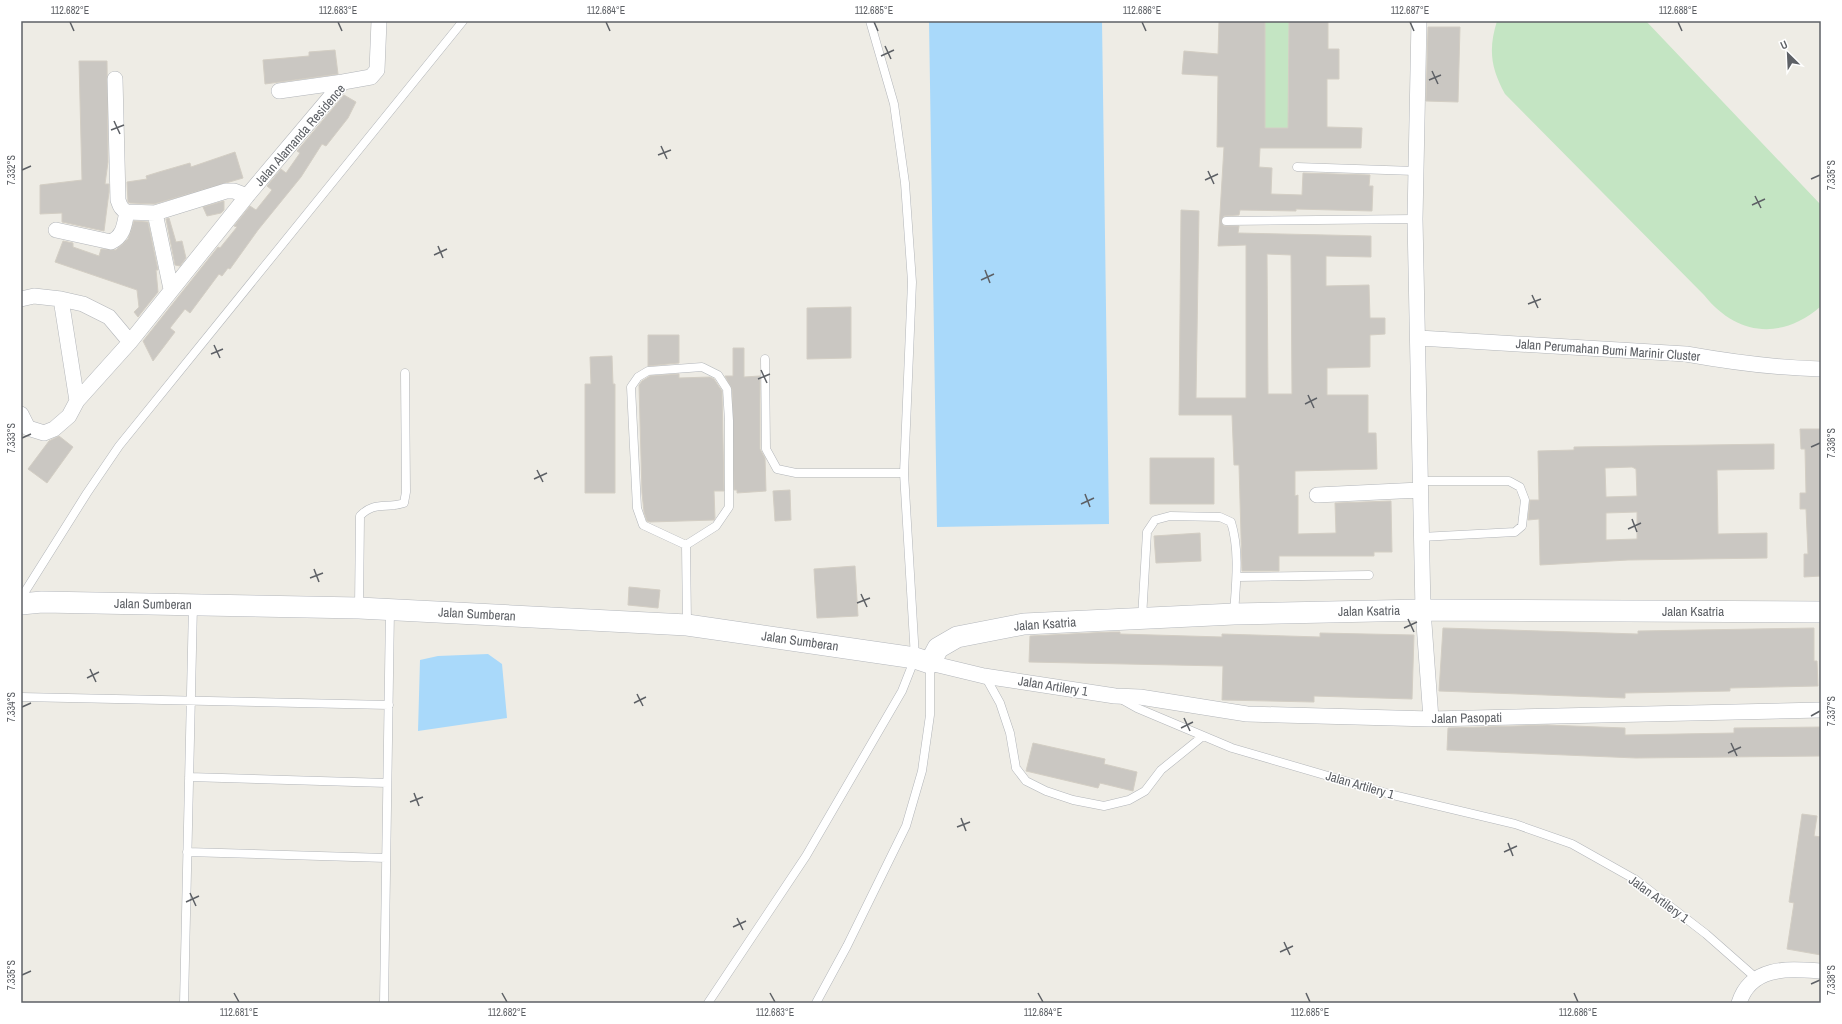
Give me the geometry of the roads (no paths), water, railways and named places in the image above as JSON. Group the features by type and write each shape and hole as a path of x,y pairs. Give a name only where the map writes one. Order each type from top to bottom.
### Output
{"street":[{"name":"Jalan Alamanda Residence","path":"21,414 28,428 44,433 54,429 69,416 77,401 130,342 247,196 343,82 371,77 376,73 379,21"},
{"path":"1419,21 1415,219 1419,338 1423,610 1431,719"},
{"path":"56,230 111,242 119,239 122,233 128,212 120,207 118,200 115,79"},
{"path":"279,91 343,82"},
{"name":"Jalan Alamanda Residence","path":"128,212 155,212 226,190 234,191 247,196"},
{"path":"155,212 171,289"},
{"path":"21,299 34,296 61,299 83,304 109,317 130,342"},
{"path":"61,299 77,401"},
{"name":"Jalan Perumahan Bumi Marinir Cluster","path":"1419,338 1686,354 1779,367 1821,369"},
{"path":"1317,495 1420,485"},
{"name":"Jalan Sumberan","path":"21,604 42,602 359,608 687,625 923,661"},
{"name":"Jalan Ksatria","path":"923,661 938,648 957,637 1024,624 1234,614 1423,610 1821,612"},
{"name":"Jalan Artilery 1","path":"923,661 984,676 1115,696"},
{"name":"Jalan Pasopati","path":"1115,696 1140,697 1247,714 1431,719 1821,710"},
{"path":"1739,1003 1742,993 1756,978 1775,971 1821,971"}],"lane":[{"path":"21,598 87,493 119,446 462,21"},
{"path":"816,1003 847,946 906,826 922,771 930,715 904,473 912,282 905,182 894,104 870,21"},
{"path":"1297,167 1416,171"},
{"path":"1226,221 1415,219"},
{"path":"765,359 766,449 777,469 796,473 904,473"},
{"path":"702,367 718,375 727,390 729,421 729,507 716,526 686,545 643,524 637,508 631,387 638,377 648,371 702,367"},
{"path":"359,608 360,516 367,508 393,506 404,503 405,498 405,373"},
{"path":"1420,485 1509,482 1520,487 1525,500 1522,526 1515,532 1421,537"},
{"path":"1142,619 1147,532 1155,520 1170,516 1220,518 1231,522 1235,534 1237,576 1234,614"},
{"path":"686,545 687,625"},
{"path":"1237,576 1369,575"},
{"path":"184,1003 193,604"},
{"path":"384,1003 390,610"},
{"path":"708,1003 806,856 902,691 923,661"},
{"path":"984,676 1000,703 1010,733 1016,768 1026,781 1046,791 1073,800 1104,806 1129,800 1145,791 1161,770 1203,736"},
{"name":"Jalan Artilery 1","path":"1115,696 1137,708 1232,748 1393,795 1515,824 1572,844 1636,880 1706,934 1756,978"},
{"path":"21,697 389,705"},
{"path":"189,777 388,783"},
{"path":"187,852 386,858"}],"water":[{"path":"929,21 1102,21 1109,524 937,527"},
{"path":"488,654 502,664 507,718 418,731 420,660 438,656"}]}
